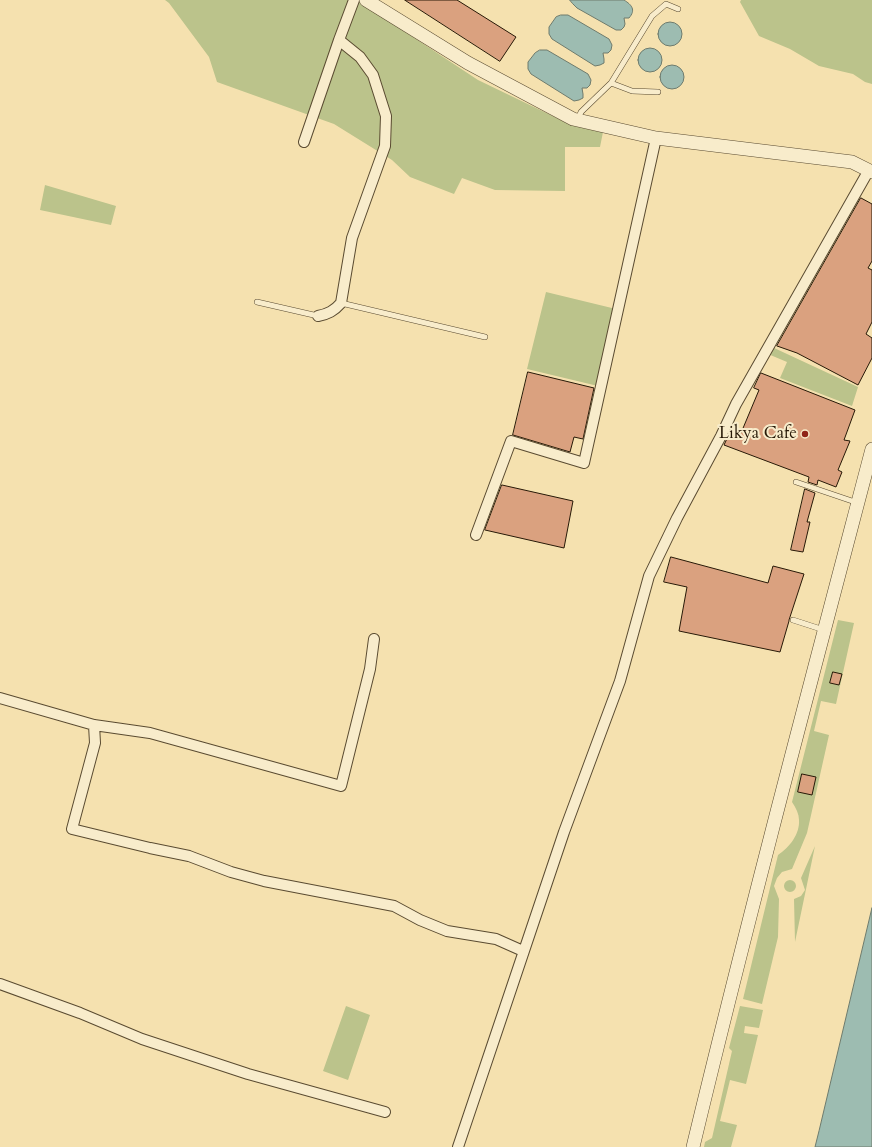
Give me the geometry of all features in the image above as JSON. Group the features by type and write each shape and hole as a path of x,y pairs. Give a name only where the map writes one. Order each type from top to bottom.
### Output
{"street":[{"path":"304,142 354,0"},
{"path":"366,0 468,63 577,120 656,138 852,162 871,171 736,404 649,576 620,681 564,832 458,1147"},
{"path":"318,316 326,315 335,310 341,303 352,238 385,146 386,116 373,75 360,57 340,40"},
{"path":"476,535 511,441 584,463 656,138"},
{"path":"693,1147 716,1048 872,449"},
{"path":"0,698 94,725 150,733 341,786 370,669 374,639"},
{"path":"94,725 95,743 72,830 189,856 231,872 264,881 394,906 420,920 447,931 496,939 523,951"},
{"path":"0,984 80,1013 142,1039 233,1069 385,1112"}],"lane":[{"path":"577,120 581,112 611,83 652,16 666,4 678,9"},
{"path":"611,83 632,91 658,92"},
{"path":"257,302 318,316"},
{"path":"341,303 486,336"},
{"path":"796,482 858,503"},
{"path":"793,620 824,630"}],"green space":[{"path":"165,0 357,0 478,80 563,121 603,132 600,147 565,147 565,191 495,190 462,178 454,194 410,177 392,160 334,124 217,82 209,57 169,3"},
{"path":"741,0 872,0 872,84 865,82 853,74 819,66 790,49 759,36 740,2"},
{"path":"45,185 116,206 111,225 40,210"},
{"path":"546,292 616,309 598,386 527,369"},
{"path":"772,347 858,387 852,406 780,378 787,362 768,354"},
{"path":"838,620 854,623 836,704 821,701 814,731 829,735 807,833 792,869 782,872 777,878 774,886 779,899 778,937 762,1004 743,999 778,855 790,845 798,830 799,820 792,802"},
{"path":"815,846 795,942 794,899 801,896 805,890 801,878"},
{"path":"790,880 794,882 796,886 794,890 790,892 786,890 784,886 786,882"},
{"path":"346,1006 370,1015 348,1080 323,1071"},
{"path":"740,1006 763,1010 759,1028 745,1026 744,1033 758,1035 746,1084 730,1080 720,1121 737,1125 731,1147 704,1147 705,1142 712,1138 732,1051 729,1048"}],"water":[{"path":"570,0 624,0 633,10 629,18 624,18 624,27 621,30 616,30 577,8"},
{"path":"568,15 609,39 612,45 611,50 608,53 603,53 604,63 595,66 552,39 549,34 549,27 556,17"},
{"path":"670,22 678,26 682,34 678,42 670,46 662,42 658,34 662,26"},
{"path":"650,48 658,52 662,60 658,68 650,72 642,68 638,60 642,52"},
{"path":"540,50 547,50 588,74 591,80 590,85 587,88 582,88 583,98 574,101 531,74 528,69 528,62 535,53"},
{"path":"672,65 680,69 684,77 680,85 672,89 664,85 660,77 664,69"},
{"path":"872,908 872,1147 815,1147 819,1131"}],"building":[{"path":"405,0 457,0 516,37 500,61"},
{"path":"861,198 872,204 872,261 868,268 872,270 872,322 866,334 872,338 872,358 858,385 797,353 777,346"},
{"path":"528,372 594,388 583,439 574,437 570,452 513,435"},
{"path":"761,373 855,410 844,440 850,441 838,470 842,472 836,487 818,480 817,485 808,482 809,477 724,445 731,430 741,433 759,390 754,388"},
{"path":"502,485 573,501 564,548 485,530"},
{"path":"805,489 815,493 807,522 810,522 803,552 791,550"},
{"path":"671,557 768,583 773,566 804,574 780,652 679,631 687,587 664,582"},
{"path":"833,672 842,674 839,685 830,683"},
{"path":"802,774 816,777 812,795 798,792"}],"place":[{"name":"Likya Cafe","path":"805,434"}]}
